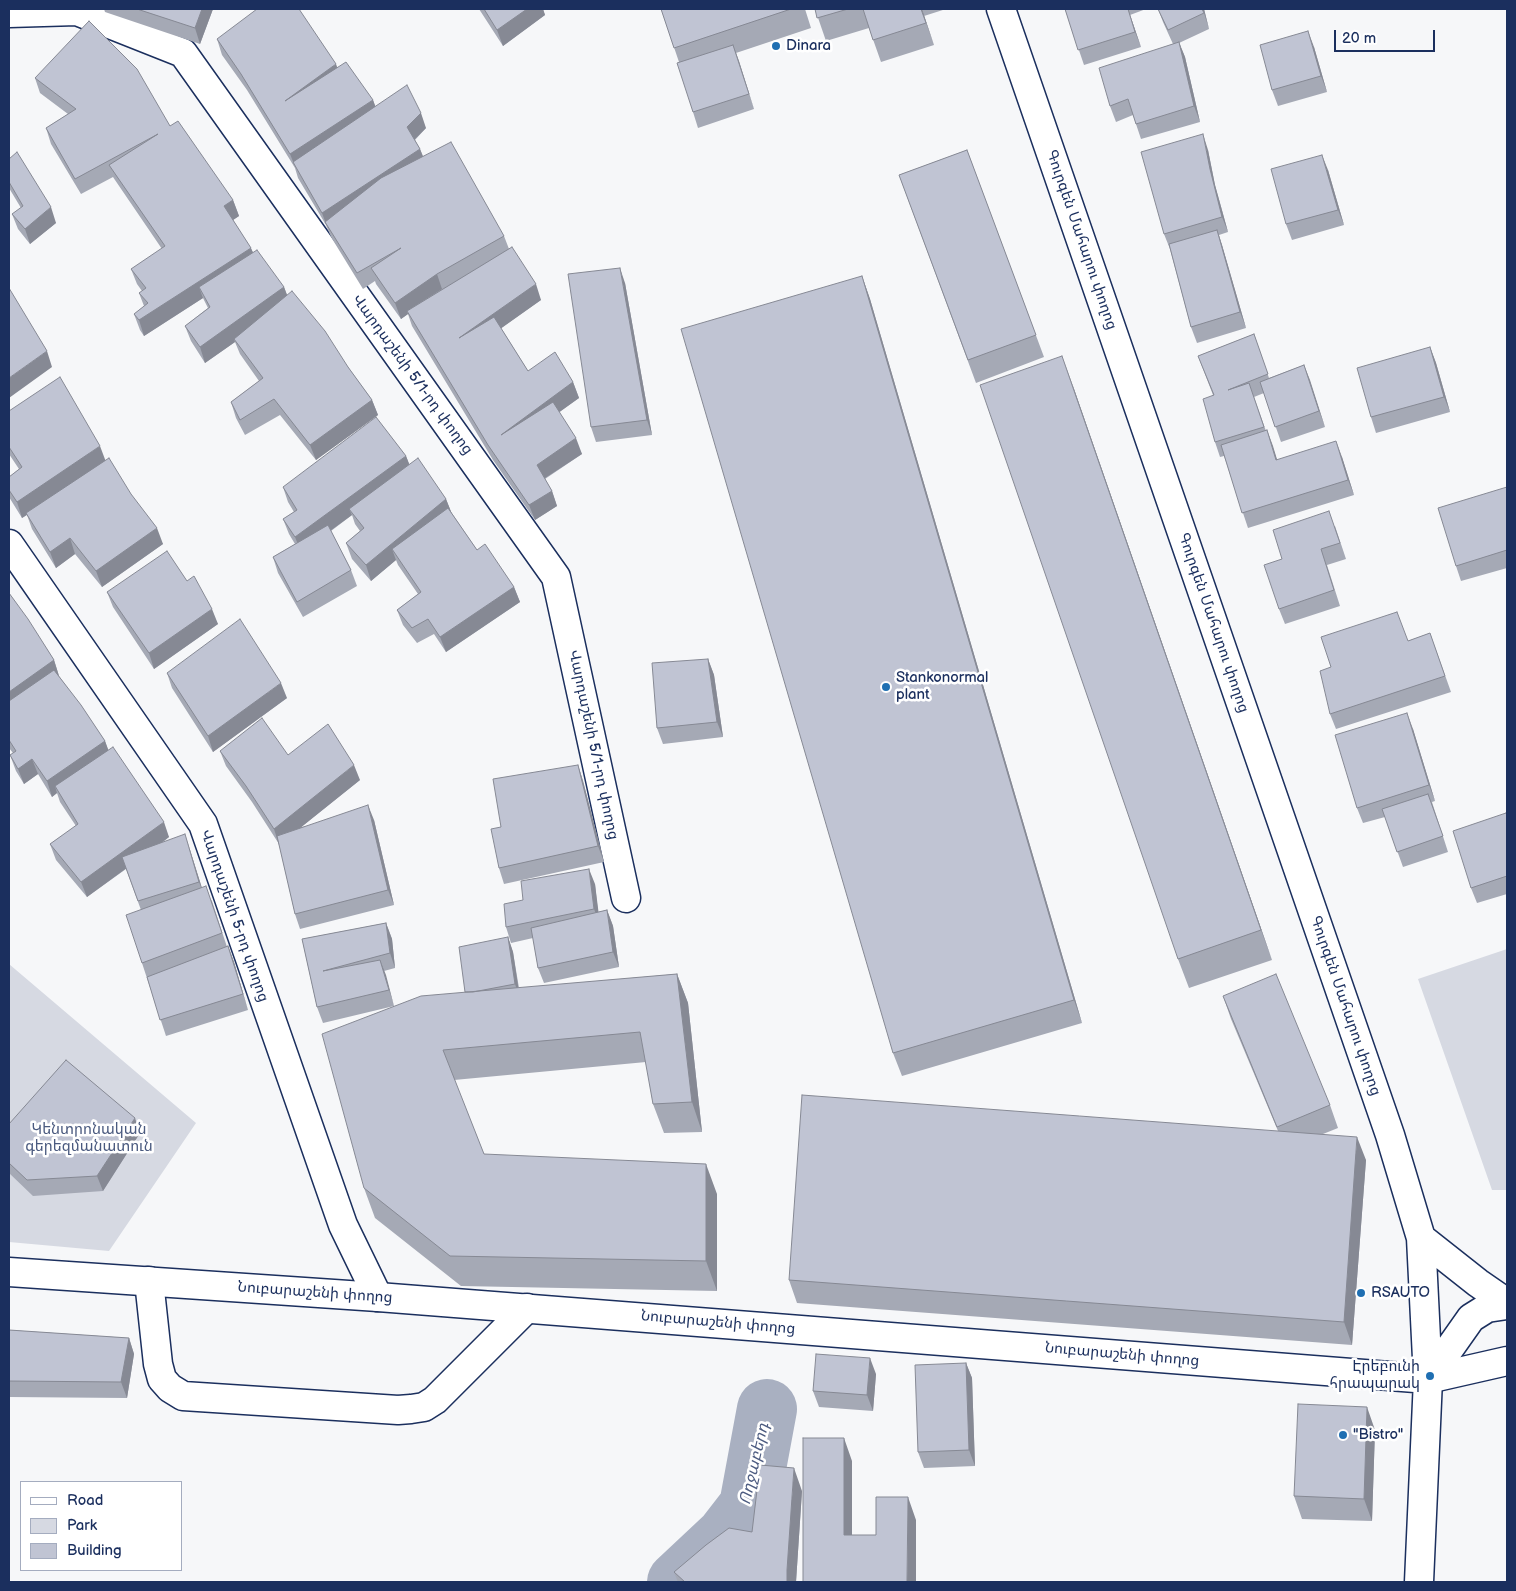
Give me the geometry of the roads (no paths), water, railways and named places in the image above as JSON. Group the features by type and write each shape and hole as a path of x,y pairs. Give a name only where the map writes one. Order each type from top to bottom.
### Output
{"main road":[{"name":"Գուրգեն Մահարու փողոց","path":"1001,9 1390,1135 1421,1238"},
{"name":"Վարդաշենի 5/1-րդ փողոց","path":"9,13 77,11 183,53 556,577 626,898"},
{"name":"Վարդաշենի 5-րդ փողոց","path":"9,544 203,824 343,1225 378,1297"},
{"path":"1421,1238 1507,1304"},
{"path":"1419,1582 1428,1379 1421,1238"},
{"name":"Նուբարաշենի փողոց","path":"9,1272 527,1308 1428,1379"},
{"path":"148,1281 158,1364 162,1379 170,1388 182,1396 398,1410 424,1406 436,1400 527,1308"},
{"path":"1428,1379 1471,1318 1487,1308 1507,1304"},
{"path":"1428,1379 1507,1361"}],"waterway":[{"name":"Ողջաբերդ","path":"677,1582 725,1537 749,1506 767,1409"}],"place":[{"name":"Dinara","path":"776,46"},
{"name":"Stankonormal plant","path":"886,687"},
{"name":"RSAUTO","path":"1361,1293"},
{"name":"Էրեբունի հրապարակ","path":"1430,1376"},
{"name":"\"Bistro\"","path":"1343,1435"}],"park label":[{"name":"Կենտրոնական գերեզմանատուն","path":"89,1138"}]}
